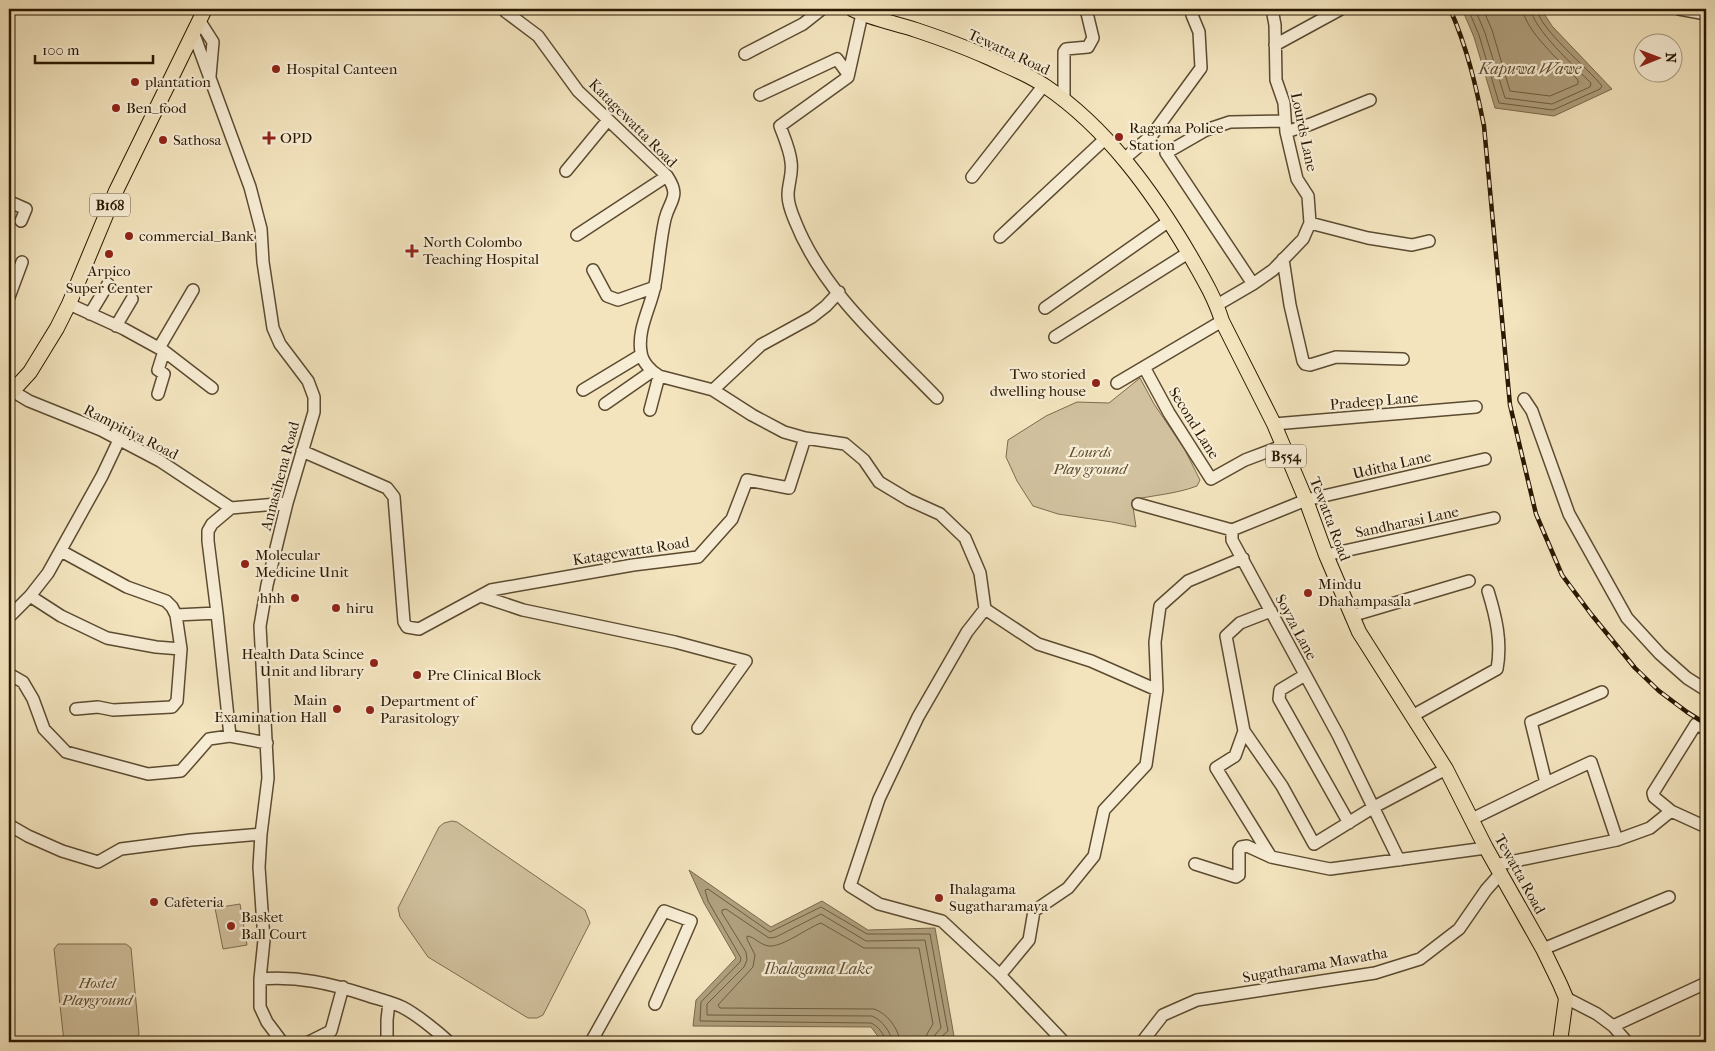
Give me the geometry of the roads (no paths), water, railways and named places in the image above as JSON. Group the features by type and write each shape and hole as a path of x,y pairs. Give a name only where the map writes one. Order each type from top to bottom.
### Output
{"main road":[{"name":"Tewatta Road","path":"857,12 918,31 986,56 1044,85 1106,138 1170,221 1217,305 1222,322 1274,424 1359,632 1446,769 1486,848 1543,949 1566,998"},
{"name":"B168","path":"10,391 30,372 69,304 116,191 199,20"},
{"path":"1560,1042 1566,998"}],"street":[{"name":"Katagewatta Road","path":"504,9 538,36 578,91 667,176 674,187 673,198 665,219 654,287 640,339 641,355"},
{"path":"745,54 803,24 822,9"},
{"path":"1064,101 1064,52 1066,49 1088,47 1093,38 1086,9"},
{"path":"1124,160 1152,135 1201,68 1199,32 1191,9"},
{"name":"Lourds Lane","path":"1272,9 1275,25 1276,80 1284,103 1285,126 1297,179 1308,196 1310,223"},
{"path":"1275,45 1341,9"},
{"path":"1679,9 1706,14"},
{"path":"857,12 848,77 780,126 791,160 792,174 788,196 794,220 815,261 856,314 936,398"},
{"name":"Annasihena Road","path":"199,20 213,42 210,81 250,187 261,229 263,262 272,328 280,344 308,381 314,397 314,412 287,503 260,626 268,778 259,867 264,940 260,979 260,1007 267,1022 282,1042"},
{"path":"760,95 837,59 848,74"},
{"path":"972,177 1044,85"},
{"path":"1253,284 1166,153 1206,130 1230,122 1285,126 1311,124 1370,100"},
{"path":"566,171 608,120"},
{"path":"1000,237 1106,138"},
{"path":"577,235 667,176"},
{"path":"9,205 10,202 26,209 21,221"},
{"path":"1045,308 1170,221"},
{"path":"1217,305 1273,270 1303,239 1310,223 1377,240 1412,245 1429,242"},
{"path":"1055,337 1188,253"},
{"path":"1283,259 1290,305 1305,364 1310,365 1336,357 1403,359"},
{"path":"9,297 22,262"},
{"path":"593,270 608,296 618,300 654,287"},
{"path":"90,314 108,284"},
{"path":"158,394 164,374 158,370 161,349 192,290"},
{"path":"713,390 761,345 812,317 839,292"},
{"path":"116,326 132,300"},
{"path":"69,304 161,349 212,388"},
{"path":"1117,383 1222,322"},
{"path":"583,390 641,355 655,374 713,390 752,416 784,432 804,438 845,444 864,460 879,482 909,500 940,514 965,538 980,573 985,608 967,632 918,717 880,799 850,886 879,904 942,921 1000,975 1064,1042"},
{"name":"Second Lane","path":"1144,368 1169,413 1211,479 1245,460 1282,446"},
{"path":"605,404 655,374"},
{"path":"650,410 655,374"},
{"name":"Rampitiya Road","path":"10,391 29,401 101,430 160,461 231,508"},
{"path":"1524,399 1532,411 1569,514 1627,618 1660,654 1687,678 1706,690"},
{"name":"Pradeep Lane","path":"1274,424 1476,407"},
{"name":"Katagewatta Road","path":"302,451 387,488 394,497 404,622 408,627 420,629 491,590 633,565 698,557 732,519 747,480 789,488 804,438"},
{"path":"9,617 30,596 48,573 102,476 119,440"},
{"name":"Uditha Lane","path":"1306,500 1485,459"},
{"path":"1138,504 1232,530 1306,500"},
{"path":"230,736 208,532 212,524 231,508 287,503"},
{"name":"Sandharasi Lane","path":"1326,555 1494,518"},
{"name":"Soyza Lane","path":"1232,530 1232,540 1305,675 1399,860"},
{"path":"61,551 127,587 166,601 176,615 181,649 177,701 172,707 113,710 98,707 76,709"},
{"path":"1000,975 1029,940 1034,911 1068,888 1094,856 1104,810 1146,765 1156,690 1154,642 1160,606 1188,581 1243,558"},
{"path":"1351,616 1469,580"},
{"path":"1412,716 1497,669 1500,654 1496,618 1488,591"},
{"path":"30,596 62,616 107,638 156,647 181,649"},
{"path":"481,596 523,610 675,642 746,661 698,728"},
{"path":"985,608 1038,644 1091,661 1156,690"},
{"path":"1271,611 1240,623 1226,636 1244,731 1282,786 1314,844 1374,808 1446,769"},
{"path":"176,615 217,613"},
{"path":"9,674 24,682 44,729 66,752 99,762 148,774 181,771 209,739 230,736 267,743"},
{"path":"1305,675 1280,690 1279,699 1349,823"},
{"path":"1546,783 1530,722 1602,692"},
{"path":"1706,729 1696,724 1653,793 1654,797 1671,811 1706,826"},
{"path":"1244,731 1235,756 1216,768 1271,857"},
{"path":"1472,819 1591,762 1617,840"},
{"path":"1498,869 1617,840 1650,828 1671,811"},
{"path":"9,825 28,836 62,851 98,862 121,849 261,834"},
{"path":"1195,864 1236,877 1239,875 1239,850 1247,846 1271,857 1330,869 1486,848"},
{"name":"Sugatharama Mawatha","path":"1142,1042 1163,1014 1197,1000 1375,973 1420,960 1459,930 1498,869"},
{"path":"1543,949 1670,897"},
{"path":"590,1042 664,911 691,921 656,1004"},
{"path":"260,979 279,977 305,979 343,987 389,1002 404,1008 449,1042"},
{"path":"1613,1026 1706,983"},
{"path":"309,1042 331,1031 343,987"},
{"path":"1566,998 1587,1008 1613,1026 1627,1042"},
{"path":"387,1042 389,1002"}],"water":[{"name":"Kapuwa Wawe","path":"1462,9 1541,9 1552,26 1612,89 1554,116 1495,108 1474,37"},
{"name":"Ihalagama Lake","path":"689,870 771,927 822,901 868,930 935,928 954,1036 941,1042 882,1042 871,1027 693,1026 696,1000 736,958 704,903"}],"railway":[{"path":"1450,9 1470,67 1484,126 1510,405 1536,514 1562,575 1591,614 1635,668 1659,691 1706,724"}],"place":[{"name":"Hospital Canteen","path":"276,69"},
{"name":"plantation","path":"135,82"},
{"name":"Ben_food","path":"116,108"},
{"name":"Ragama Police Station","path":"1119,137"},
{"name":"OPD","path":"269,138"},
{"name":"Sathosa","path":"163,140"},
{"name":"commercial_Bank","path":"129,236"},
{"name":"North Colombo Teaching Hospital","path":"412,251"},
{"name":"Arpico Super Center","path":"109,254"},
{"name":"Two storied dwelling house","path":"1096,383"},
{"name":"Molecular Medicine Unit","path":"245,564"},
{"name":"Mindu Dhahampasala","path":"1308,593"},
{"name":"hhh","path":"295,598"},
{"name":"hiru","path":"336,608"},
{"name":"Health Data Scince Unit and library","path":"374,663"},
{"name":"Pre Clinical Block","path":"417,675"},
{"name":"Main Examination Hall","path":"337,709"},
{"name":"Department of Parasitology","path":"370,710"},
{"name":"Ihalagama Sugatharamaya","path":"939,898"},
{"name":"Cafeteria","path":"154,902"},
{"name":"Basket Ball Court","path":"231,926"}],"park label":[{"name":"Lourds Play ground","path":"1090,460"},
{"name":"Hostel Playground","path":"97,992"}]}
